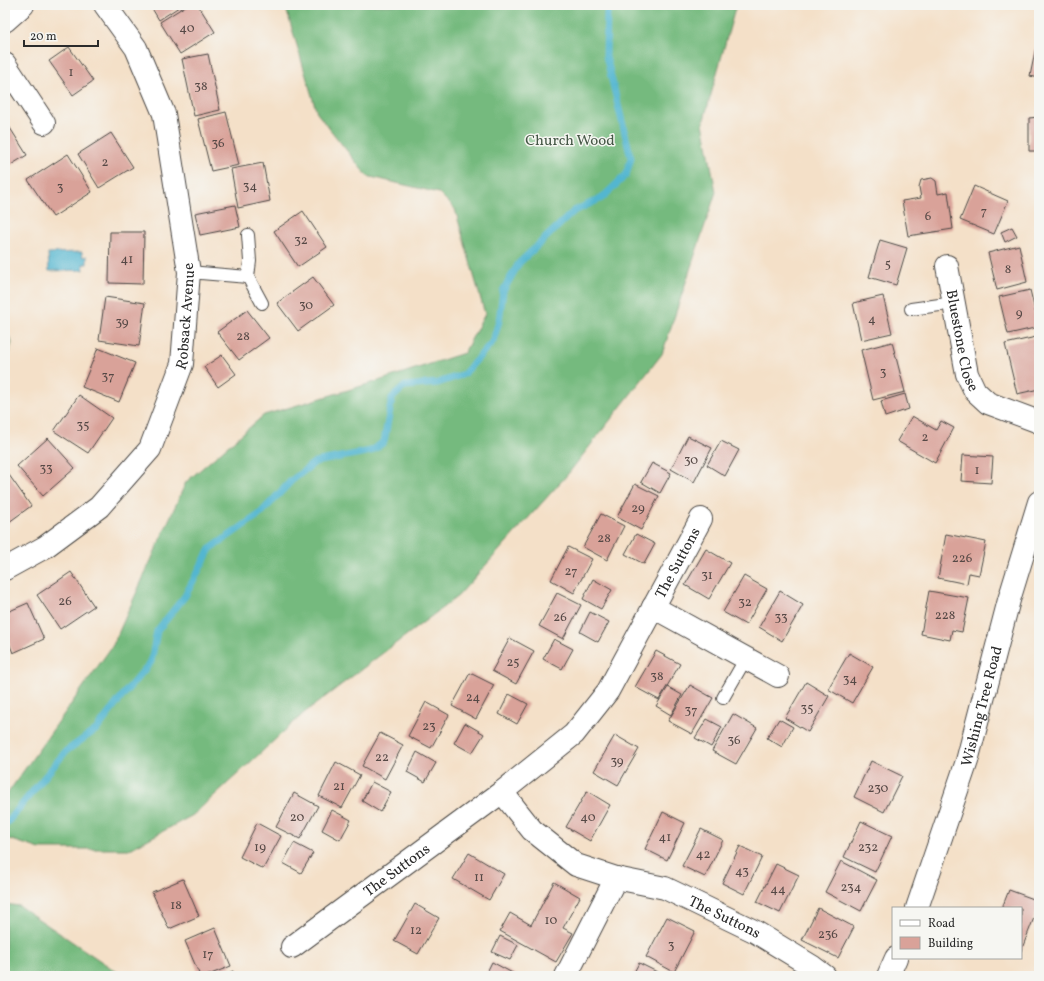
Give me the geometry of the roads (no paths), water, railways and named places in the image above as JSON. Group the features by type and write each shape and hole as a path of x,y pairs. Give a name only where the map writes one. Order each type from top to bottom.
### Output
{"street":[{"path":"5,21 23,5"},
{"name":"Robsack Avenue","path":"5,569 45,547 99,507 150,449 182,364 189,272 164,114 136,48 105,5"},
{"path":"5,64 44,123"},
{"name":"Bluestone Close","path":"947,266 967,374 976,391 988,403 1039,422"},
{"name":"Wishing Tree Road","path":"917,907 967,761 1009,600 1039,502"},
{"name":"The Suttons","path":"292,947 502,792 574,734 608,691 702,519"},
{"name":"The Suttons","path":"653,607 778,676"},
{"name":"The Suttons","path":"502,792 532,830 576,865 616,878 665,888 754,931 824,976"},
{"path":"566,976 616,878"},
{"path":"888,976 896,959"}],"lane":[{"path":"248,235 250,261 248,277 262,303"},
{"path":"189,272 248,277"},
{"path":"911,309 954,303"},
{"path":"723,698 746,658"}],"water":[{"path":"82,252 83,257 87,256 87,264 83,264 84,270 49,271 48,253"}],"waterway":[{"path":"5,825 66,751 97,729 151,662 157,631 185,596 210,549 260,514 291,481 315,462 371,451 384,442 392,398 405,386 438,383 464,374 493,341 499,321 503,291 519,263 574,211 602,198 626,175 631,158 606,56 607,13 609,5"}],"park label":[{"name":"Church Wood","path":"570,140"}]}
